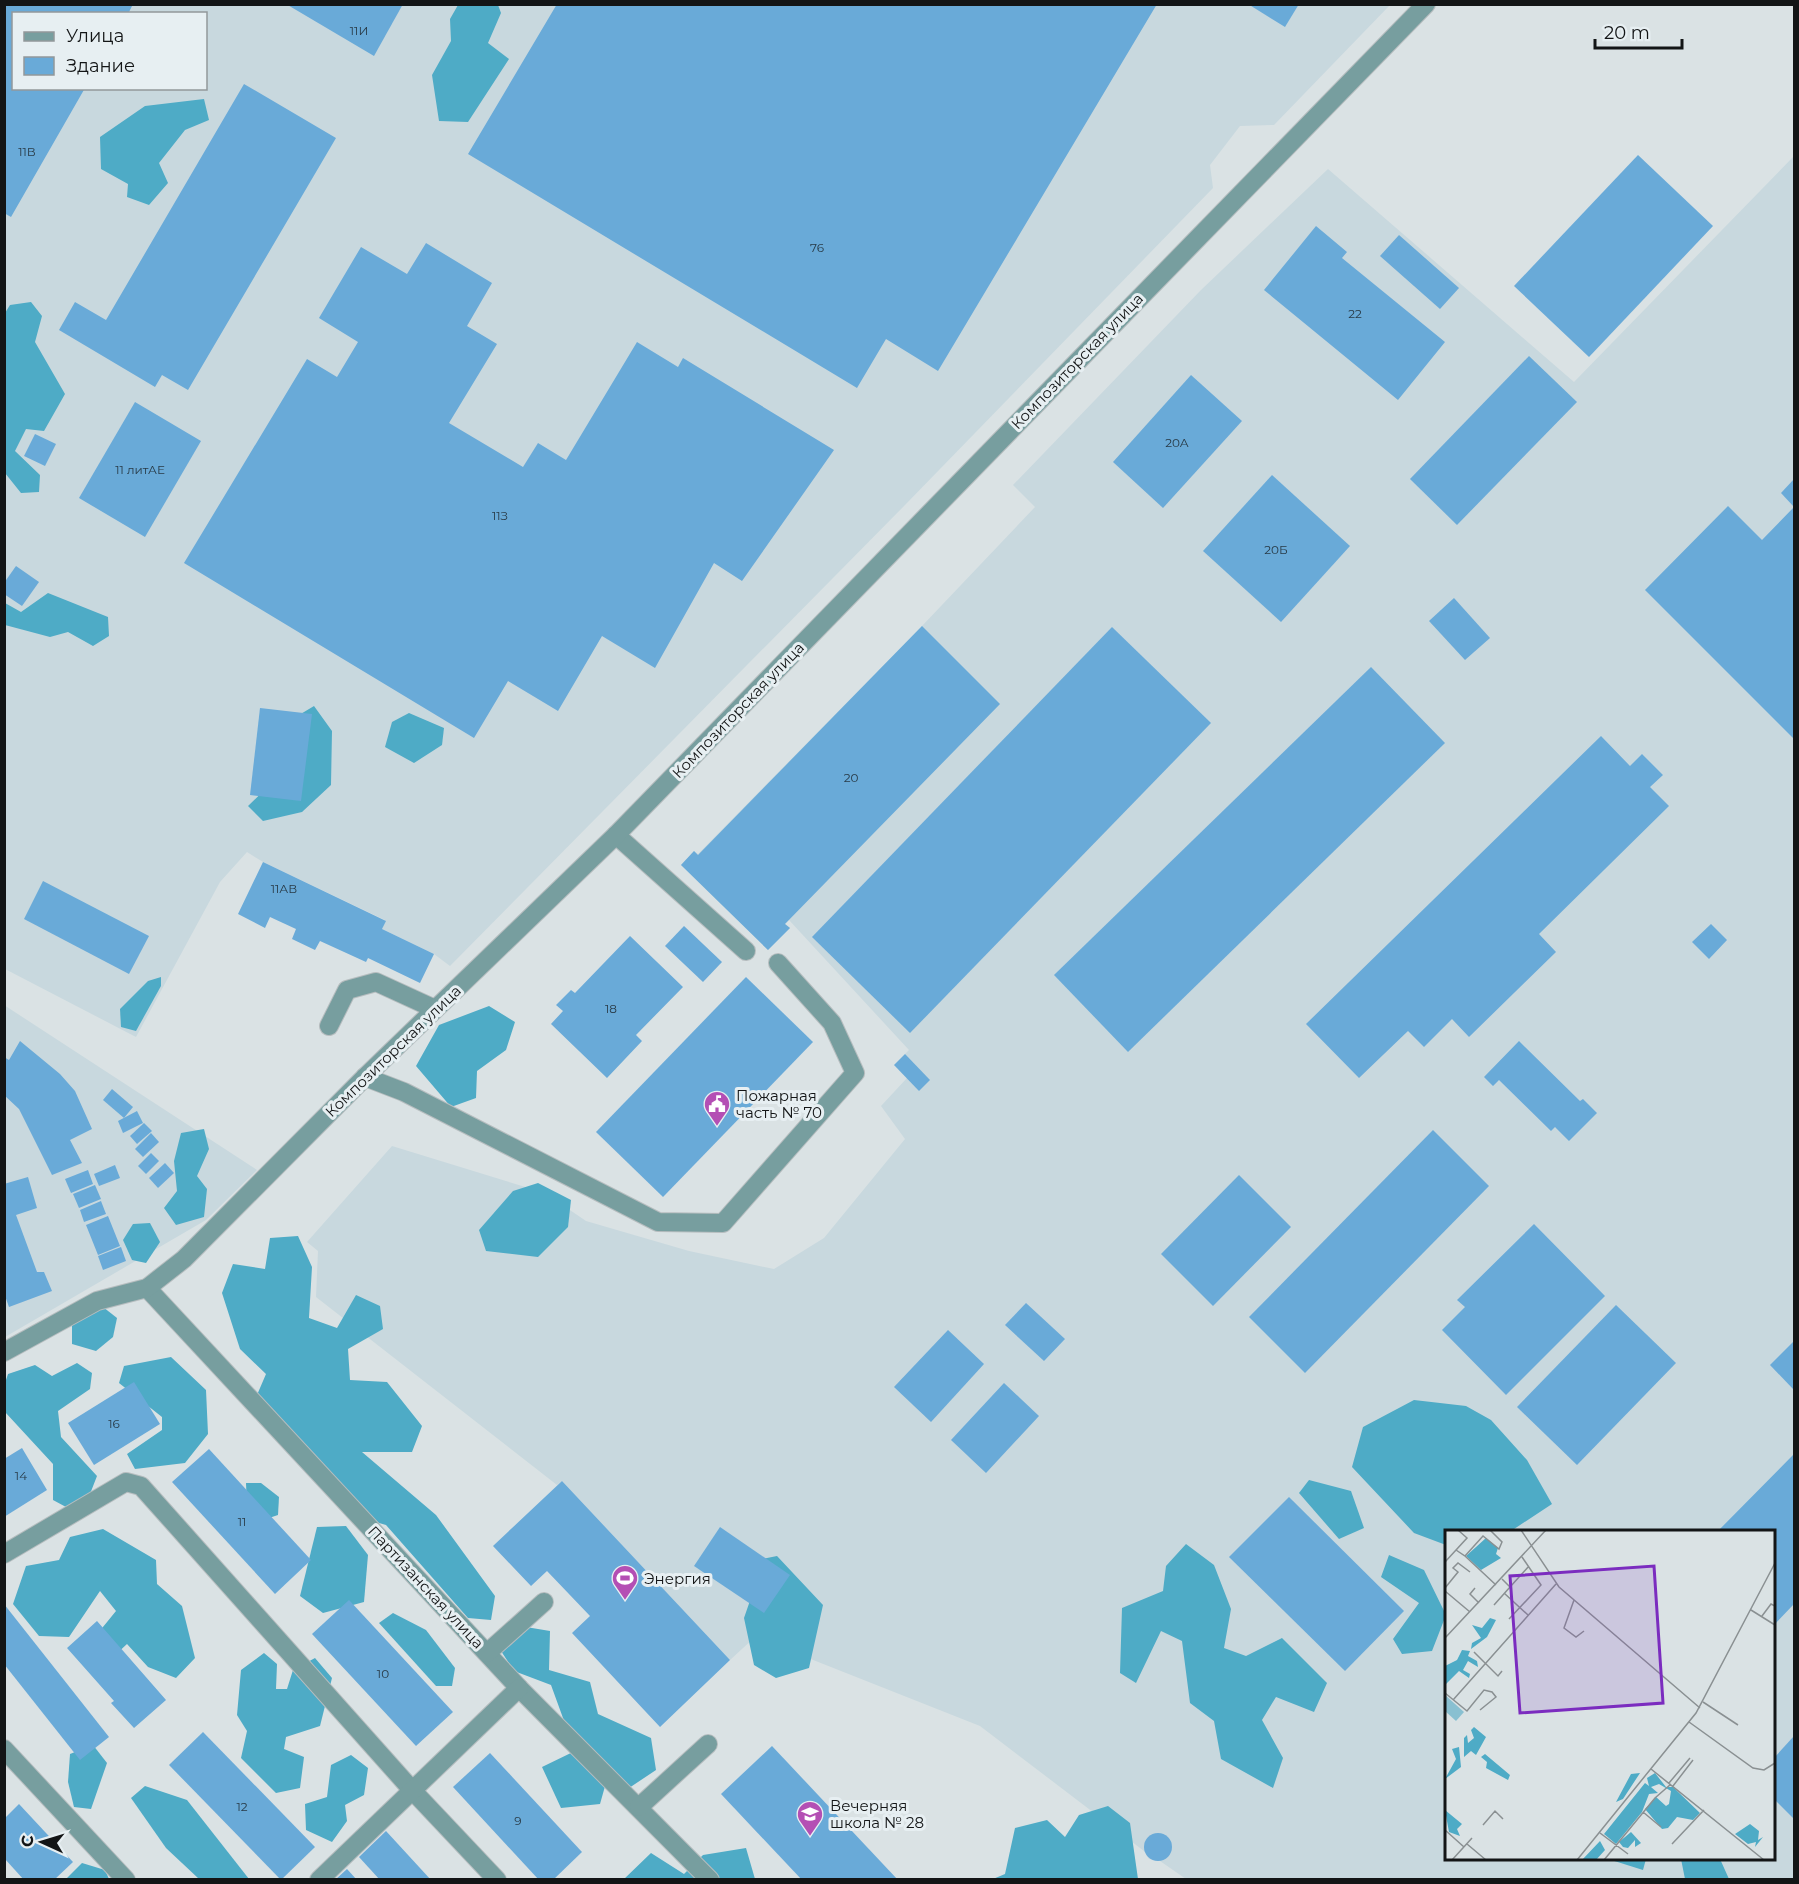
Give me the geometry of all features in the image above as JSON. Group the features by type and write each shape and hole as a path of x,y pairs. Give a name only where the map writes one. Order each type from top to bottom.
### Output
{"street":[{"name":"Композиторская улица","path":"4,1352 97,1301 147,1288 184,1259 435,1009 616,835 1426,4"},
{"path":"616,835 746,951"},
{"path":"366,1077 405,1092 658,1222 723,1223 855,1073 832,1023 778,963"},
{"path":"329,1026 347,990 376,982 435,1009"},
{"name":"Партизанская улица","path":"147,1288 519,1688 710,1880"},
{"path":"4,1554 126,1482 141,1486 412,1790 497,1880"},
{"path":"487,1653 544,1602"},
{"path":"319,1880 519,1688"},
{"path":"639,1807 708,1744"},
{"path":"4,1749 126,1880"}],"shaded area":[{"path":"4,5 1390,5 1274,125 1240,126 1210,165 1213,188 905,505 450,966 434,954 382,929 385,920 263,862 247,852 220,882 136,1037 5,969"},
{"path":"458,5 498,5 501,13 488,43 509,59 468,122 439,121 432,75 451,41 450,19"},
{"path":"204,99 209,120 185,130 159,163 168,183 149,205 127,197 128,184 101,169 100,137 145,106"},
{"path":"1794,156 1794,1879 1186,1879 1160,1861 1149,1859 1144,1851 980,1726 755,1637 730,1660 562,1481 557,1485 316,1297 318,1251 307,1242 392,1146 545,1193 586,1221 689,1251 774,1269 824,1238 905,1139 881,1106 907,1078 905,1054 909,1050 789,920 785,924 790,928 768,950 681,865 694,851 698,854 922,626 1035,507 1013,485 1201,290 1328,169 1574,382"},
{"path":"31,302 42,316 35,342 65,394 44,431 26,429 15,451 40,475 39,492 21,493 5,473 5,313 10,305"},
{"path":"48,593 108,617 109,636 93,646 68,632 50,637 5,625 5,603 21,612"},
{"path":"314,706 332,731 331,785 302,812 263,821 248,806 277,778 289,721"},
{"path":"409,713 444,728 442,745 414,763 385,747 392,722"},
{"path":"161,977 161,986 136,1031 121,1027 120,1009 148,981"},
{"path":"4,1005 257,1170 206,1220 5,1337"},
{"path":"489,1006 515,1022 506,1050 477,1071 476,1098 451,1107 416,1066 439,1025"},
{"path":"204,1129 209,1149 197,1176 207,1189 204,1217 176,1225 164,1208 177,1191 174,1161 181,1133"},
{"path":"538,1183 571,1200 568,1227 538,1257 486,1251 479,1230 513,1191"},
{"path":"150,1223 160,1242 146,1263 132,1260 123,1240 133,1224"},
{"path":"298,1236 312,1267 309,1318 337,1328 356,1295 380,1306 383,1329 348,1349 350,1380 387,1382 422,1426 412,1452 362,1452 436,1515 495,1596 491,1620 468,1618 386,1525 355,1516 251,1409 266,1374 240,1349 222,1293 233,1264 265,1269 270,1238"},
{"path":"103,1307 117,1318 113,1337 96,1351 72,1344 72,1319"},
{"path":"171,1357 206,1390 208,1434 185,1463 135,1469 127,1454 162,1430 162,1417 119,1383 124,1366"},
{"path":"77,1363 92,1373 90,1389 58,1411 61,1437 97,1476 90,1494 66,1507 53,1500 53,1464 5,1412 5,1383 8,1374 35,1365 52,1376"},
{"path":"1414,1400 1466,1406 1491,1420 1527,1460 1552,1504 1513,1530 1445,1530 1445,1545 1414,1533 1352,1467 1363,1427"},
{"path":"1309,1480 1351,1491 1364,1528 1339,1539 1299,1493"},
{"path":"246,1483 261,1483 279,1497 278,1515 260,1521 247,1507"},
{"path":"346,1526 368,1555 364,1602 323,1613 300,1596 317,1527"},
{"path":"103,1529 156,1560 157,1584 182,1606 195,1658 176,1678 148,1667 127,1644 113,1657 94,1638 116,1611 100,1591 69,1637 39,1636 13,1604 26,1566 59,1560 70,1537"},
{"path":"1186,1544 1214,1565 1231,1609 1224,1648 1246,1656 1282,1638 1327,1683 1314,1712 1276,1697 1262,1720 1283,1758 1273,1788 1221,1759 1214,1721 1190,1703 1182,1641 1161,1631 1136,1683 1120,1673 1122,1608 1163,1591 1166,1566"},
{"path":"1389,1555 1424,1570 1445,1613 1432,1651 1402,1654 1393,1639 1419,1603 1381,1577"},
{"path":"777,1556 823,1605 809,1668 776,1678 754,1665 744,1618 753,1592 742,1563"},
{"path":"393,1613 426,1630 455,1668 452,1686 436,1686 379,1623"},
{"path":"526,1627 550,1631 549,1670 590,1682 598,1714 651,1738 656,1770 629,1788 609,1772 600,1804 561,1808 542,1767 575,1751 551,1685 514,1671 501,1651"},
{"path":"264,1653 277,1664 276,1689 287,1689 293,1670 315,1658 332,1678 320,1726 286,1737 284,1749 304,1757 300,1788 276,1793 241,1758 247,1731 237,1715 241,1670"},
{"path":"93,1745 107,1763 91,1809 74,1807 68,1782 70,1754"},
{"path":"351,1755 368,1768 364,1795 345,1805 347,1821 332,1842 306,1830 305,1804 327,1797 331,1765"},
{"path":"145,1786 187,1800 249,1879 199,1879 166,1848 131,1798"},
{"path":"1108,1806 1130,1823 1138,1879 993,1879 1005,1874 1015,1828 1047,1820 1065,1837 1079,1815"},
{"path":"746,1848 755,1879 623,1880 651,1853 684,1874 703,1855"},
{"path":"1611,1860 1646,1860 1643,1870"},
{"path":"1681,1860 1720,1860 1729,1879 1685,1879"},
{"path":"82,1863 105,1870 109,1879 65,1880"}],"building":[{"path":"4,4 133,4 129,12 12,12 12,90 84,90 11,217 4,213"},
{"path":"286,4 403,4 374,56"},
{"path":"557,4 1157,4 938,371 886,339 857,388 468,154"},
{"path":"1248,4 1299,4 1285,27"},
{"path":"244,84 336,138 188,390 162,375 155,387 59,330 75,302 106,320"},
{"path":"1638,155 1713,226 1589,357 1514,286"},
{"path":"1316,226 1347,252 1342,258 1445,342 1398,400 1264,290"},
{"path":"1399,235 1459,288 1440,309 1380,256"},
{"path":"426,243 492,283 467,326 497,344 449,423 523,467 538,443 566,460 637,342 678,367 683,358 834,450 742,581 714,563 655,668 602,636 558,711 508,681 474,738 184,563 307,359 337,377 358,342 319,318 361,247 407,274"},
{"path":"1529,356 1577,402 1457,525 1410,479"},
{"path":"1191,375 1242,421 1163,508 1113,462"},
{"path":"135,402 201,441 145,537 79,498"},
{"path":"35,434 56,444 45,466 24,456"},
{"path":"1272,475 1350,546 1281,622 1203,551"},
{"path":"1794,479 1794,507 1781,493"},
{"path":"1728,506 1762,540 1794,507 1794,739 1645,590"},
{"path":"16,566 39,582 22,606 4,594 4,583"},
{"path":"1454,598 1490,638 1465,660 1429,621"},
{"path":"922,626 1000,704 785,924 790,928 768,950 681,865 694,851 698,855"},
{"path":"1112,627 1211,723 910,1033 812,937"},
{"path":"1371,667 1445,743 1128,1052 1054,975"},
{"path":"260,708 312,714 301,801 250,795"},
{"path":"1601,736 1630,766 1642,754 1663,775 1650,787 1669,806 1539,934 1556,952 1469,1037 1452,1019 1424,1047 1408,1031 1359,1078 1306,1024"},
{"path":"263,862 386,921 382,929 434,954 420,983 368,958 366,962 320,941 315,950 292,939 296,929 270,917 265,928 238,914"},
{"path":"43,881 149,936 129,974 24,919"},
{"path":"1711,924 1727,940 1709,959 1692,942"},
{"path":"684,926 722,962 703,982 665,946"},
{"path":"630,936 683,987 636,1035 642,1041 607,1078 551,1024 563,1011 556,1005 571,990 575,993"},
{"path":"746,977 813,1042 663,1197 596,1132"},
{"path":"20,1041 60,1074 75,1091 92,1129 70,1140 82,1163 52,1175 19,1109 4,1095 4,1057 9,1060"},
{"path":"1519,1041 1580,1101 1583,1099 1597,1113 1569,1141 1555,1127 1551,1131 1499,1080 1493,1086 1484,1077"},
{"path":"905,1054 930,1080 919,1091 894,1065"},
{"path":"112,1089 133,1107 124,1118 103,1100"},
{"path":"137,1111 143,1123 123,1133 118,1121"},
{"path":"144,1123 152,1131 137,1144 130,1136"},
{"path":"1433,1130 1489,1186 1305,1373 1249,1317"},
{"path":"151,1133 159,1142 143,1157 135,1149"},
{"path":"151,1153 159,1161 146,1174 138,1166"},
{"path":"165,1163 174,1173 158,1188 149,1178"},
{"path":"115,1165 120,1178 99,1186 94,1174"},
{"path":"88,1170 93,1184 71,1193 65,1179"},
{"path":"1239,1175 1291,1227 1213,1306 1161,1254"},
{"path":"28,1177 37,1208 16,1215 37,1272 44,1272 52,1291 9,1307 4,1293 4,1184"},
{"path":"95,1185 101,1199 79,1208 73,1194"},
{"path":"101,1201 106,1214 84,1222 80,1210"},
{"path":"108,1216 120,1246 98,1255 86,1225"},
{"path":"1534,1224 1605,1296 1506,1395 1442,1330 1465,1307 1457,1300"},
{"path":"121,1247 126,1261 103,1270 98,1256"},
{"path":"1026,1303 1065,1339 1044,1361 1005,1325"},
{"path":"1616,1305 1676,1363 1577,1465 1517,1407"},
{"path":"948,1330 984,1364 931,1422 894,1387"},
{"path":"1794,1341 1794,1390 1770,1365"},
{"path":"134,1382 160,1424 94,1465 68,1423"},
{"path":"1004,1383 1039,1416 986,1473 951,1440"},
{"path":"22,1448 47,1490 4,1517 4,1459"},
{"path":"209,1449 311,1560 275,1594 172,1482"},
{"path":"1794,1454 1794,1604 1775,1624 1775,1530 1719,1530"},
{"name":"Энергия","path":"562,1481 730,1660 660,1727 572,1633 590,1616 547,1571 531,1586 493,1546"},
{"path":"1289,1497 1404,1611 1345,1671 1229,1557"},
{"path":"720,1527 790,1575 764,1613 694,1566"},
{"path":"349,1600 453,1712 416,1746 312,1634"},
{"path":"4,1604 109,1737 80,1760 4,1664"},
{"path":"97,1621 166,1700 134,1728 111,1703 114,1701 67,1648"},
{"path":"203,1732 315,1847 281,1880 169,1765"},
{"path":"1794,1736 1794,1819 1775,1800 1775,1757"},
{"name":"Вечерняя школа № 28","path":"772,1746 898,1880 802,1880 721,1794"},
{"path":"490,1753 582,1852 553,1880 539,1880 453,1787"},
{"path":"19,1804 73,1862 54,1880 24,1880 5,1859 5,1818"},
{"path":"386,1831 431,1880 380,1880 359,1857"},
{"path":"1158,1833 1168,1837 1172,1847 1168,1857 1158,1861 1148,1857 1144,1847 1148,1837"},
{"path":"347,1869 357,1880 335,1880"}],"place":[{"name":"Пожарная часть № 70","path":"717,1127"},
{"name":"Энергия","path":"625,1601"},
{"name":"Вечерняя школа № 28","path":"810,1837"}]}
